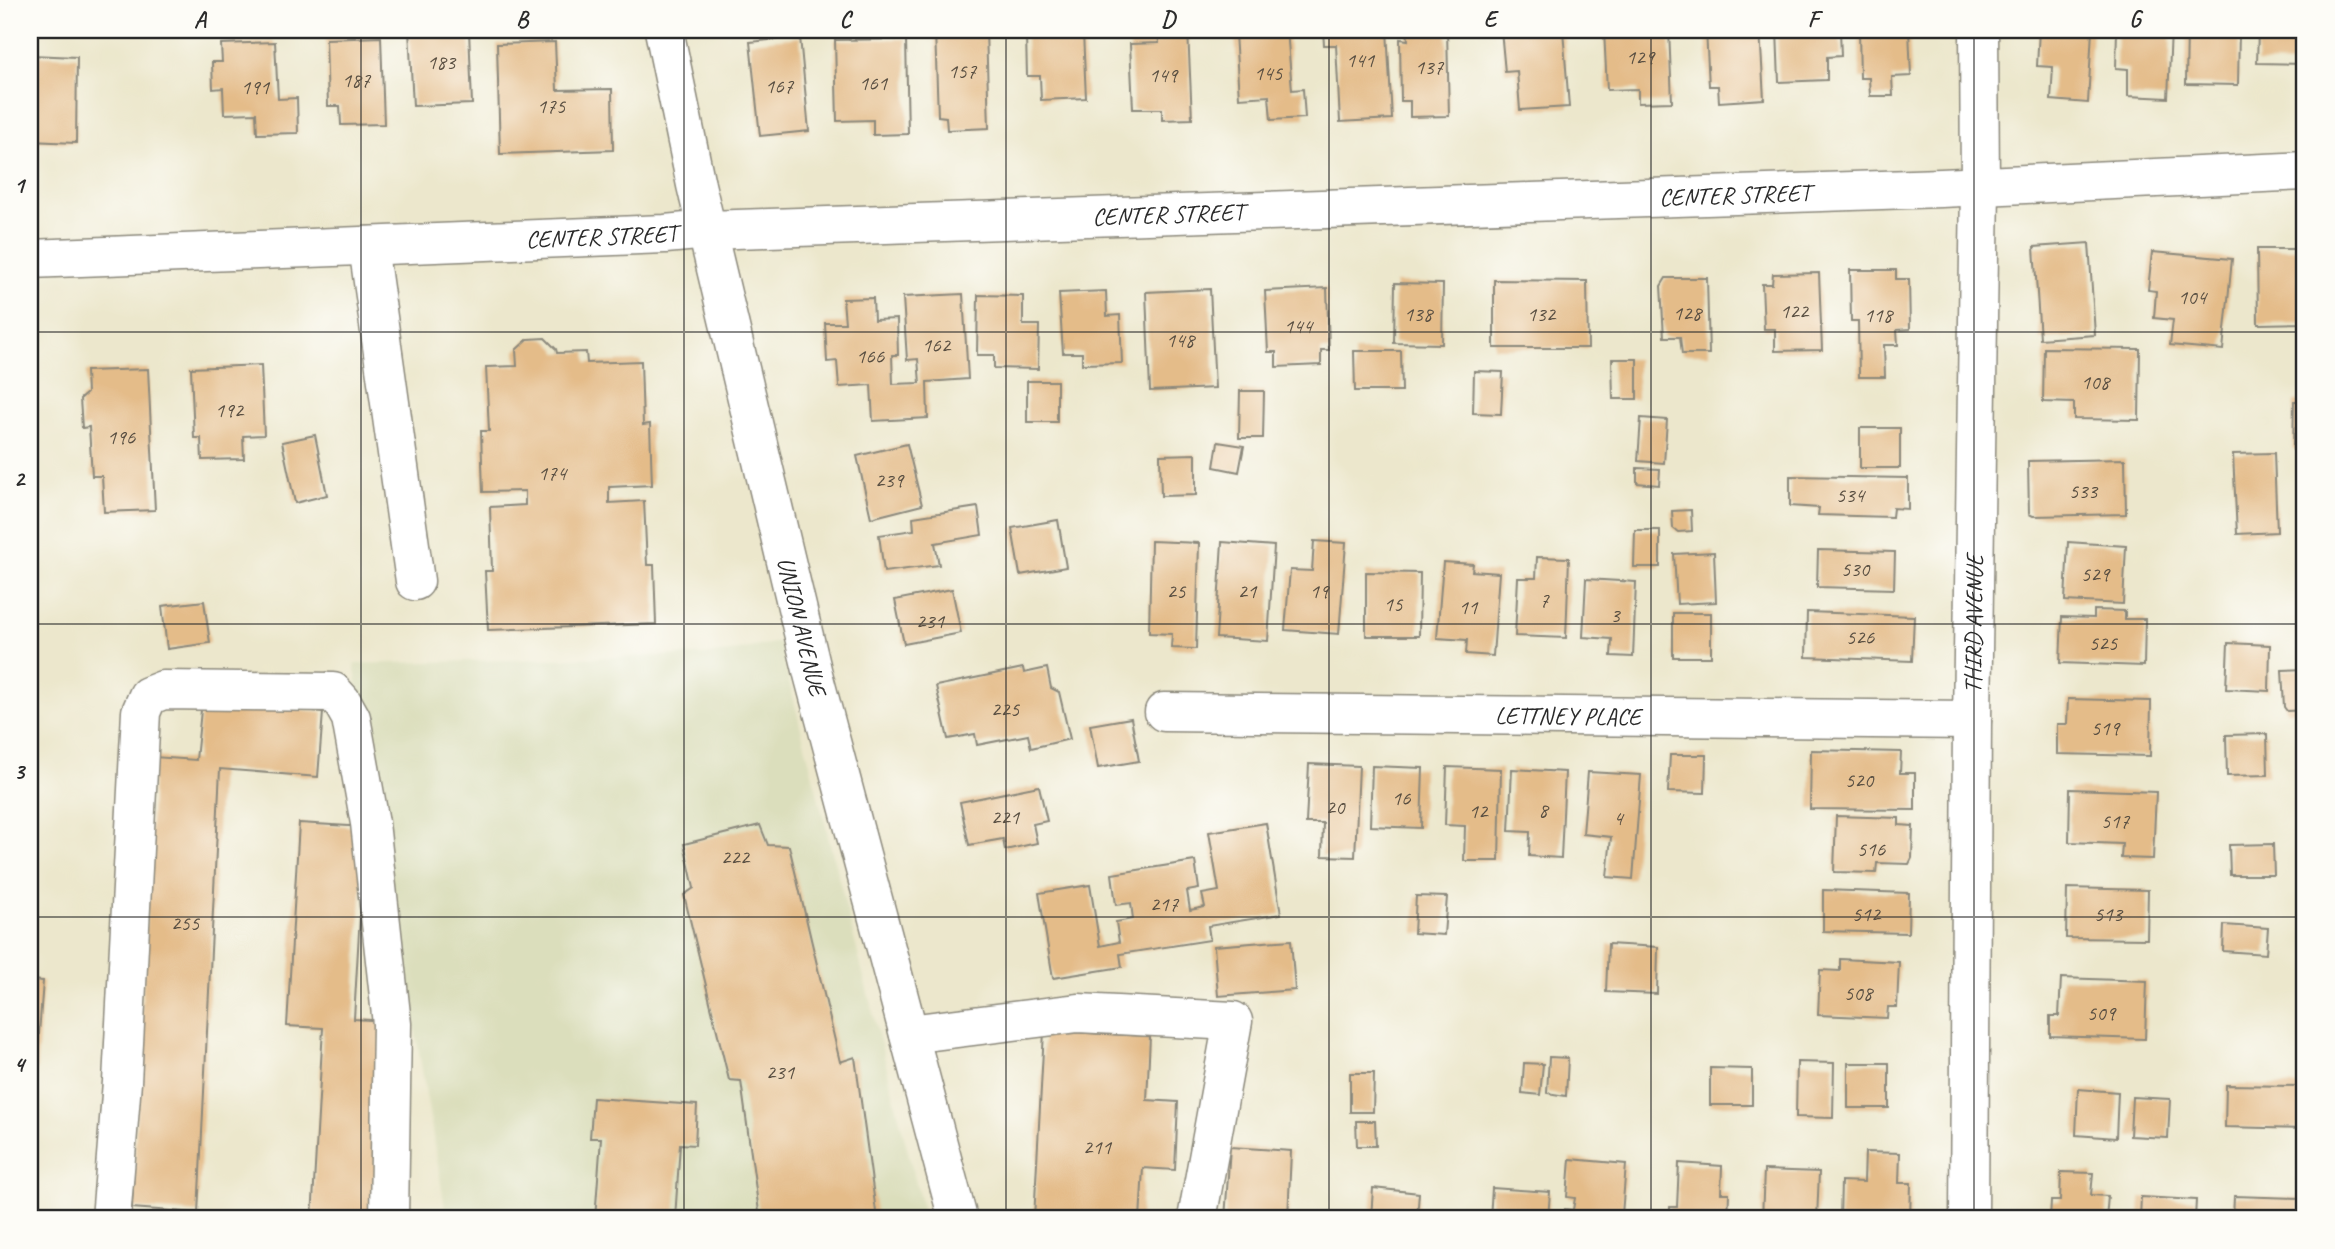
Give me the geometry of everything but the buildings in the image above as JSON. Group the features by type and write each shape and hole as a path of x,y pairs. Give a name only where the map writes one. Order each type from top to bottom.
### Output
{"street":[{"name":"UNION AVENUE","path":"664,30 708,230 813,674 958,1219"},
{"name":"THIRD AVENUE","path":"1969,1219 1972,720 1980,187 1979,30"},
{"name":"CENTER STREET","path":"30,259 665,234 708,230 1980,187 2305,171"},
{"path":"368,246 415,581"},
{"path":"111,1219 122,1082 141,712 148,696 163,690 333,692 351,718 370,823 391,1024 389,1219"},
{"name":"LETTNEY PLACE","path":"1164,712 1972,720"},
{"path":"909,1034 1078,1013 1233,1021 1197,1219"}],"shaded area":[{"path":"779,642 925,1219 447,1219 354,664 703,655"}]}
